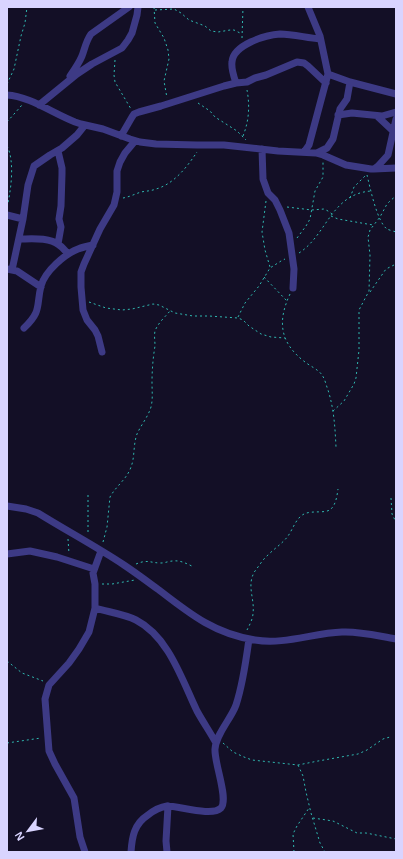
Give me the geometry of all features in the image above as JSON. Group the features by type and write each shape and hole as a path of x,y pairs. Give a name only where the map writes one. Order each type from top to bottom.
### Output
{"street":[{"path":"61,86 76,69 91,34 128,7"},
{"path":"39,105 77,74 122,48 132,33 138,7"},
{"path":"304,152 309,145 328,74 320,39 308,7"},
{"path":"236,83 232,61 237,51 252,41 278,34 320,39"},
{"path":"121,136 134,114 224,86 236,83 246,83 254,78 266,75 297,62 304,63 326,83"},
{"path":"328,74 350,82 396,94"},
{"path":"320,154 333,139 338,115 347,99 350,82"},
{"path":"7,95 16,96 39,105 65,118 103,129 135,141 156,144 224,145 304,152 320,154 346,166 365,169 396,168"},
{"path":"338,115 352,113 377,116 396,112"},
{"path":"377,116 394,131"},
{"path":"374,168 388,155 396,119"},
{"path":"41,287 25,275 17,271 10,270 19,239 28,184 34,166 68,144 85,125"},
{"path":"102,352 98,336 84,314 81,299 81,272 100,229 116,200 118,167 125,153 135,141"},
{"path":"262,149 263,179 268,193 279,206 286,224 293,257 293,288"},
{"path":"58,151 62,168 61,206 59,219 61,227 58,244"},
{"path":"7,215 23,218"},
{"path":"19,239 48,240 58,244 68,254"},
{"path":"24,328 38,310 41,287 45,278 54,266 68,254 77,249 93,245"},
{"path":"7,506 26,509 38,513 129,569 197,618 214,628 227,633 256,640 274,641 318,634 351,631 396,639"},
{"path":"7,554 30,551 57,557 94,569"},
{"path":"85,852 80,837 74,798 51,756 48,744 45,699 49,685 79,649 89,632 95,608 95,584 93,573 101,551"},
{"path":"95,608 136,620 147,626 162,643 173,659 198,712 217,742"},
{"path":"131,852 132,840 138,823 143,817 151,812 168,806 206,812 217,811 222,806 224,798 215,755 215,747 236,704 244,672 246,638"},
{"path":"167,852 166,841 168,806"}],"path":[{"path":"7,84 14,69 21,36 26,23 27,7"},
{"path":"154,7 156,23 164,38 168,50 169,59 164,81 168,104"},
{"path":"243,7 243,47"},
{"path":"154,10 174,9 189,20 205,26 211,31 218,32 234,30 242,34"},
{"path":"116,51 114,75 115,82 134,114"},
{"path":"243,136 248,123 249,115 249,98 246,83"},
{"path":"193,96 215,117 230,125 243,136 250,147"},
{"path":"7,122 26,100"},
{"path":"116,200 142,192 156,190 166,185 185,168 201,145"},
{"path":"7,146 10,153 12,174 7,207"},
{"path":"291,247 310,219 315,191 323,173 320,154"},
{"path":"349,199 354,187 366,174 375,206 380,217 387,228 396,232"},
{"path":"238,318 245,303 259,286 270,268 281,261 293,257 306,248 340,205 358,193 371,191"},
{"path":"268,193 262,232 270,268"},
{"path":"368,294 370,288 370,255 368,238 370,230 380,217 387,204 396,196"},
{"path":"279,206 312,210 324,209 338,219 373,226"},
{"path":"333,411 344,401 356,378 359,350 360,307 386,269 396,264"},
{"path":"264,278 287,301"},
{"path":"293,288 287,301 282,323 282,332 298,356 321,374 324,379 333,411 336,430 336,447"},
{"path":"81,299 106,308 122,310 153,304 170,311 193,316 238,318 243,320 261,334 271,337 285,338"},
{"path":"101,551 107,527 110,497 131,467 137,433 152,405 152,366 155,345 154,335 160,323 170,311"},
{"path":"246,638 253,615 251,588 254,573 268,555 288,536 298,519 304,514 331,509 336,501 338,489"},
{"path":"88,495 88,543"},
{"path":"391,498 392,514 396,522"},
{"path":"64,529 68,538 70,561"},
{"path":"129,569 138,564 149,561 160,563 176,561 184,562 194,567"},
{"path":"95,584 112,584 143,579"},
{"path":"7,661 22,673 41,680 49,685"},
{"path":"7,743 48,737"},
{"path":"217,742 224,744 233,752 252,760 298,765 358,754 367,750 383,739 390,737"},
{"path":"298,765 303,776 312,818 325,852"},
{"path":"294,852 293,834 309,808"},
{"path":"312,818 333,821 357,833 366,833 396,839"}]}
